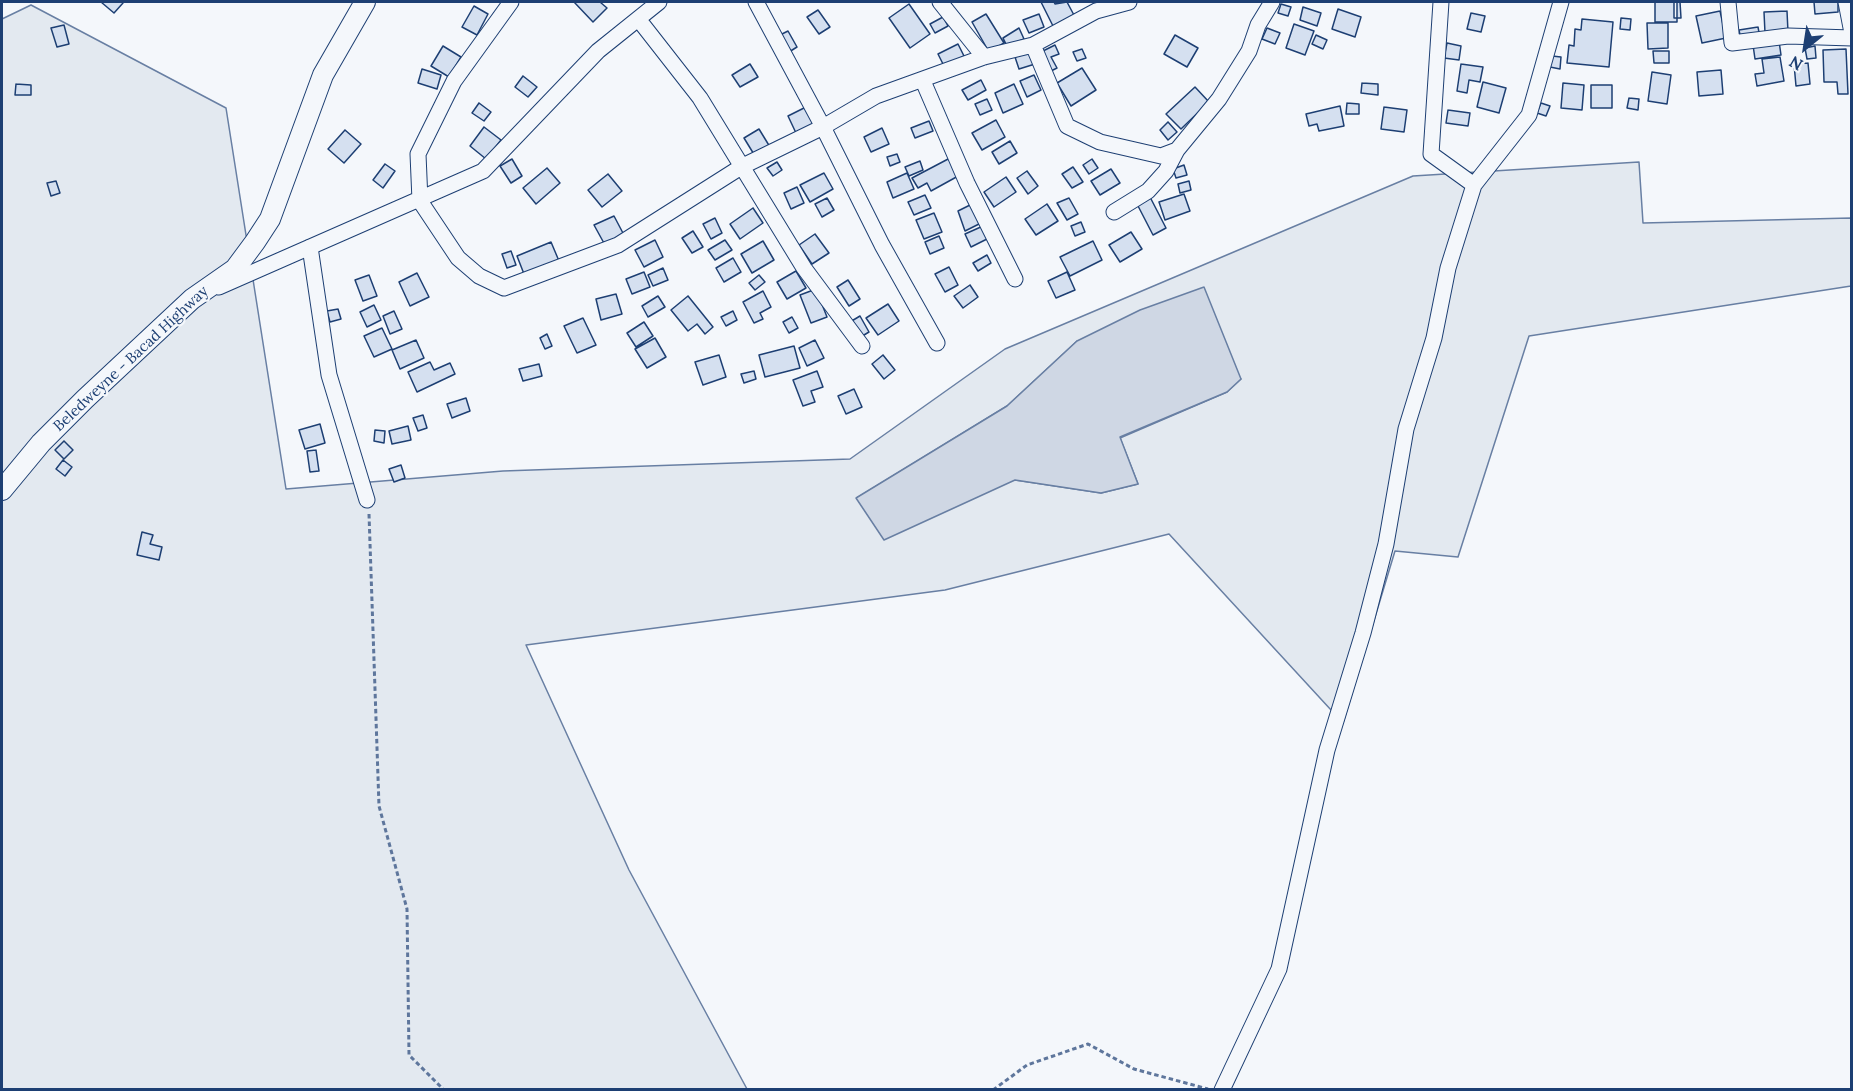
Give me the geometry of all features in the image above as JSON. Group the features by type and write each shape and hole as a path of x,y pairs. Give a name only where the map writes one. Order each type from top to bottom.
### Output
{"street":[{"name":"Beledweyne - Bacad Highway","path":"2,490 41,443 78,406 192,299 235,269 270,219 324,75 364,2"},
{"path":"511,2 454,81 418,154 420,201 458,258 478,276 504,288 618,244 741,167 823,127 876,96 923,81 984,57 1033,45 1096,11 1129,2"},
{"path":"192,299 420,201 483,171 598,51 659,2"},
{"path":"756,2 823,127 882,245 937,343"},
{"path":"940,2 984,57"},
{"path":"1114,212 1148,191 1166,171 1177,150 1219,99 1249,51 1258,25 1272,2"},
{"path":"1441,2 1431,154 1474,185"},
{"path":"1222,1089 1279,969 1327,750 1363,633 1386,543 1406,429 1434,338 1448,268 1474,185 1529,115 1561,2"},
{"path":"1728,2 1732,43 1788,36 1851,38"},
{"path":"1846,2 1851,33"},
{"path":"639,20 700,98 804,268 862,346"},
{"path":"1033,45 1067,126 1100,142 1161,156 1177,150"},
{"path":"923,81 967,183 1015,279"},
{"path":"310,247 329,375 367,500"}],"path":[{"path":"367,500 371,533 379,806 408,909 409,1055 444,1089"},
{"path":"993,1089 1027,1065 1088,1044 1134,1069 1210,1089"}],"shaded area":[{"path":"31,5 226,108 286,489 503,471 850,459 1005,349 1413,176 1639,162 1643,223 1851,218 1851,286 1529,336 1458,557 1395,551 1343,723 1169,534 945,590 526,645 629,870 747,1089 2,1089 2,19","holes":["1077,341 1241,379 1227,392 1120,438 1138,484 1101,493 1015,480 857,498 1007,406"]},
{"path":"1204,287 1241,379 1227,392 1120,437 1138,484 1101,493 1015,480 884,540 856,498 1007,406 1077,341 1140,310"}],"building":[{"path":"101,2 122,2 123,3 114,13"},
{"path":"574,2 600,2 607,8 593,22"},
{"path":"1041,2 1054,2 1055,4 1067,2 1075,17 1054,28"},
{"path":"1655,2 1677,2 1677,22 1655,22"},
{"path":"1674,2 1680,2 1681,18 1674,18"},
{"path":"1814,2 1838,2 1838,12 1815,14"},
{"path":"909,4 930,34 910,48 889,18"},
{"path":"1281,4 1291,7 1288,16 1278,13"},
{"path":"474,6 488,14 477,35 462,27"},
{"path":"1303,7 1321,13 1317,26 1300,20"},
{"path":"1338,9 1361,17 1355,37 1332,29"},
{"path":"818,10 830,27 819,34 807,17"},
{"path":"1720,11 1726,38 1702,43 1696,16"},
{"path":"1787,11 1788,32 1765,33 1764,12"},
{"path":"1471,13 1485,16 1481,32 1467,29"},
{"path":"986,14 1004,43 989,52 972,22"},
{"path":"1039,14 1044,27 1029,33 1023,20"},
{"path":"943,17 948,26 935,33 930,24"},
{"path":"1621,18 1631,19 1630,30 1620,29"},
{"path":"1582,19 1613,22 1609,67 1567,63 1569,45 1574,46 1575,29 1581,30"},
{"path":"1647,23 1668,23 1668,48 1648,49"},
{"path":"1294,24 1314,31 1305,55 1286,48"},
{"path":"64,25 69,44 57,47 51,28"},
{"path":"1758,27 1760,38 1741,40 1739,30"},
{"path":"1019,28 1024,39 1007,46 1003,38"},
{"path":"1267,28 1280,33 1275,44 1262,39"},
{"path":"788,31 797,47 789,52 780,35"},
{"path":"1175,35 1198,48 1187,67 1164,54"},
{"path":"1316,35 1327,40 1323,49 1312,44"},
{"path":"1779,41 1781,55 1755,59 1753,45"},
{"path":"1447,43 1461,46 1459,60 1444,58"},
{"path":"958,44 964,56 951,63 946,70 938,54"},
{"path":"1055,45 1059,54 1051,57 1057,68 1049,72 1039,53"},
{"path":"443,46 461,57 449,77 431,66"},
{"path":"1815,46 1816,58 1807,59 1805,48"},
{"path":"1082,49 1086,58 1077,61 1073,52"},
{"path":"1846,49 1848,94 1838,94 1837,82 1824,82 1823,50"},
{"path":"1653,51 1669,51 1669,63 1654,63"},
{"path":"1031,52 1035,64 1019,69 1015,57"},
{"path":"1552,56 1561,57 1560,69 1550,67"},
{"path":"1780,57 1784,81 1757,86 1755,74 1764,73 1762,59"},
{"path":"1808,63 1810,84 1796,86 1794,64"},
{"path":"750,64 758,77 740,87 732,75"},
{"path":"1461,64 1483,67 1480,82 1469,80 1467,93 1457,91"},
{"path":"1082,68 1096,90 1071,106 1057,83"},
{"path":"422,69 441,75 437,89 418,83"},
{"path":"1721,70 1723,94 1699,96 1697,72"},
{"path":"1652,72 1671,75 1667,104 1648,101"},
{"path":"1034,75 1041,90 1027,97 1020,81"},
{"path":"523,76 537,87 528,97 515,87"},
{"path":"981,80 986,90 968,100 962,90"},
{"path":"1483,82 1506,88 1499,113 1477,107"},
{"path":"1362,83 1378,84 1378,95 1361,93"},
{"path":"1563,83 1584,85 1582,110 1561,108"},
{"path":"16,84 31,85 31,95 15,95"},
{"path":"1014,84 1023,104 1003,113 995,93"},
{"path":"1591,85 1612,85 1612,108 1591,108"},
{"path":"1195,87 1209,102 1181,129 1166,114"},
{"path":"1629,98 1639,99 1638,110 1627,108"},
{"path":"987,99 992,110 980,115 975,104"},
{"path":"479,103 491,112 484,121 472,113"},
{"path":"1347,103 1359,104 1359,114 1346,114"},
{"path":"1541,103 1550,106 1546,116 1537,113"},
{"path":"1340,106 1344,126 1319,131 1317,124 1309,126 1306,114"},
{"path":"806,107 814,124 796,133 788,116"},
{"path":"1384,107 1407,110 1404,132 1381,129"},
{"path":"1448,110 1470,113 1468,126 1446,123"},
{"path":"996,120 1005,137 982,150 972,133"},
{"path":"929,121 933,131 915,138 911,128"},
{"path":"1168,122 1177,132 1168,140 1160,130"},
{"path":"484,127 501,140 486,159 470,146"},
{"path":"882,128 889,144 871,152 864,137"},
{"path":"759,129 770,147 755,156 744,138"},
{"path":"345,130 361,144 344,163 328,149"},
{"path":"1010,141 1017,153 999,164 992,152"},
{"path":"897,154 900,162 890,166 887,157"},
{"path":"950,158 960,175 931,191 927,183 918,188 912,178"},
{"path":"512,159 522,176 511,183 500,166"},
{"path":"1092,159 1098,168 1089,174 1083,165"},
{"path":"920,161 923,170 909,176 905,167"},
{"path":"777,162 782,170 773,176 767,168"},
{"path":"385,164 395,171 383,188 373,180"},
{"path":"1184,165 1187,175 1176,178 1173,169"},
{"path":"1073,167 1083,182 1072,188 1062,174"},
{"path":"547,168 560,183 536,204 523,188"},
{"path":"1111,169 1120,183 1100,195 1091,181"},
{"path":"1027,171 1038,186 1028,194 1017,178"},
{"path":"824,173 833,189 810,202 800,185"},
{"path":"907,173 914,189 893,198 887,182"},
{"path":"608,174 622,191 602,207 588,190"},
{"path":"1006,177 1016,192 994,207 984,192"},
{"path":"56,181 60,193 51,196 47,183"},
{"path":"1189,181 1191,190 1180,193 1178,184"},
{"path":"797,187 804,203 791,209 784,193"},
{"path":"1184,194 1190,211 1165,220 1159,202"},
{"path":"925,195 931,208 914,215 908,202"},
{"path":"1150,197 1166,228 1153,235 1137,204"},
{"path":"827,198 834,210 822,217 815,204"},
{"path":"1069,198 1078,214 1067,220 1057,203"},
{"path":"972,204 981,223 965,231 958,211"},
{"path":"1047,204 1058,221 1036,235 1025,219"},
{"path":"753,208 763,223 740,239 730,224"},
{"path":"934,213 942,232 924,239 916,220"},
{"path":"614,216 624,235 605,245 594,225"},
{"path":"715,218 722,233 711,239 703,224"},
{"path":"1081,222 1085,232 1075,236 1071,226"},
{"path":"983,226 989,238 971,247 965,234"},
{"path":"693,231 703,247 692,253 682,238"},
{"path":"1131,232 1142,249 1120,262 1109,245"},
{"path":"815,234 829,253 812,264 799,245"},
{"path":"939,236 944,248 930,254 925,242"},
{"path":"655,240 663,257 644,267 635,250"},
{"path":"725,240 732,250 715,260 708,250"},
{"path":"763,241 774,260 752,273 741,254"},
{"path":"1093,241 1102,260 1070,276 1060,257"},
{"path":"551,242 559,261 524,274 517,256"},
{"path":"511,251 516,265 507,268 502,254"},
{"path":"987,255 991,263 978,271 973,263"},
{"path":"733,258 741,272 724,282 716,268"},
{"path":"949,267 958,285 945,292 935,274"},
{"path":"663,268 668,280 653,286 648,275"},
{"path":"796,271 806,288 787,299 777,282"},
{"path":"644,272 650,287 632,294 626,279"},
{"path":"1067,272 1075,290 1056,298 1048,281"},
{"path":"417,273 429,297 410,306 399,282"},
{"path":"369,275 377,296 363,301 355,280"},
{"path":"759,275 765,282 755,290 749,283"},
{"path":"848,280 860,299 849,306 837,287"},
{"path":"970,285 978,297 963,308 954,296"},
{"path":"816,289 827,317 811,323 800,295"},
{"path":"763,291 771,307 760,313 763,319 754,323 743,302"},
{"path":"616,294 622,314 601,320 596,299"},
{"path":"658,296 665,307 648,317 642,306"},
{"path":"688,296 713,327 705,334 697,324 688,331 671,310"},
{"path":"888,304 899,321 878,335 866,318"},
{"path":"374,305 381,320 367,327 360,312"},
{"path":"338,309 341,319 330,322 327,311"},
{"path":"394,311 402,329 390,334 383,316"},
{"path":"733,311 737,320 726,326 721,317"},
{"path":"860,316 869,332 859,338 850,322"},
{"path":"792,317 798,328 789,333 783,322"},
{"path":"583,318 596,345 577,353 564,326"},
{"path":"644,322 653,336 636,347 627,333"},
{"path":"382,328 392,349 374,357 364,336"},
{"path":"547,334 552,346 545,349 540,338"},
{"path":"655,338 666,357 647,368 635,349"},
{"path":"416,340 424,358 400,369 392,350"},
{"path":"815,340 824,358 807,366 799,348"},
{"path":"794,346 800,368 765,377 759,355"},
{"path":"719,355 726,377 703,385 695,362"},
{"path":"883,355 895,370 884,379 872,364"},
{"path":"430,362 434,370 450,363 455,374 417,392 408,372"},
{"path":"539,364 542,376 523,381 519,369"},
{"path":"754,371 756,379 744,383 741,374"},
{"path":"817,371 823,387 811,391 815,402 803,406 793,380"},
{"path":"854,389 862,407 846,414 838,396"},
{"path":"466,398 470,411 452,418 447,404"},
{"path":"423,415 427,428 418,431 413,418"},
{"path":"320,424 325,443 305,449 299,430"},
{"path":"408,426 411,440 392,444 389,431"},
{"path":"375,430 385,431 384,443 374,441"},
{"path":"64,441 73,450 64,459 55,450"},
{"path":"316,450 319,471 310,472 307,451"},
{"path":"63,460 72,467 65,476 56,469"},
{"path":"401,465 405,478 394,482 389,469"},
{"path":"142,532 153,535 150,544 162,547 159,560 137,555"}]}
